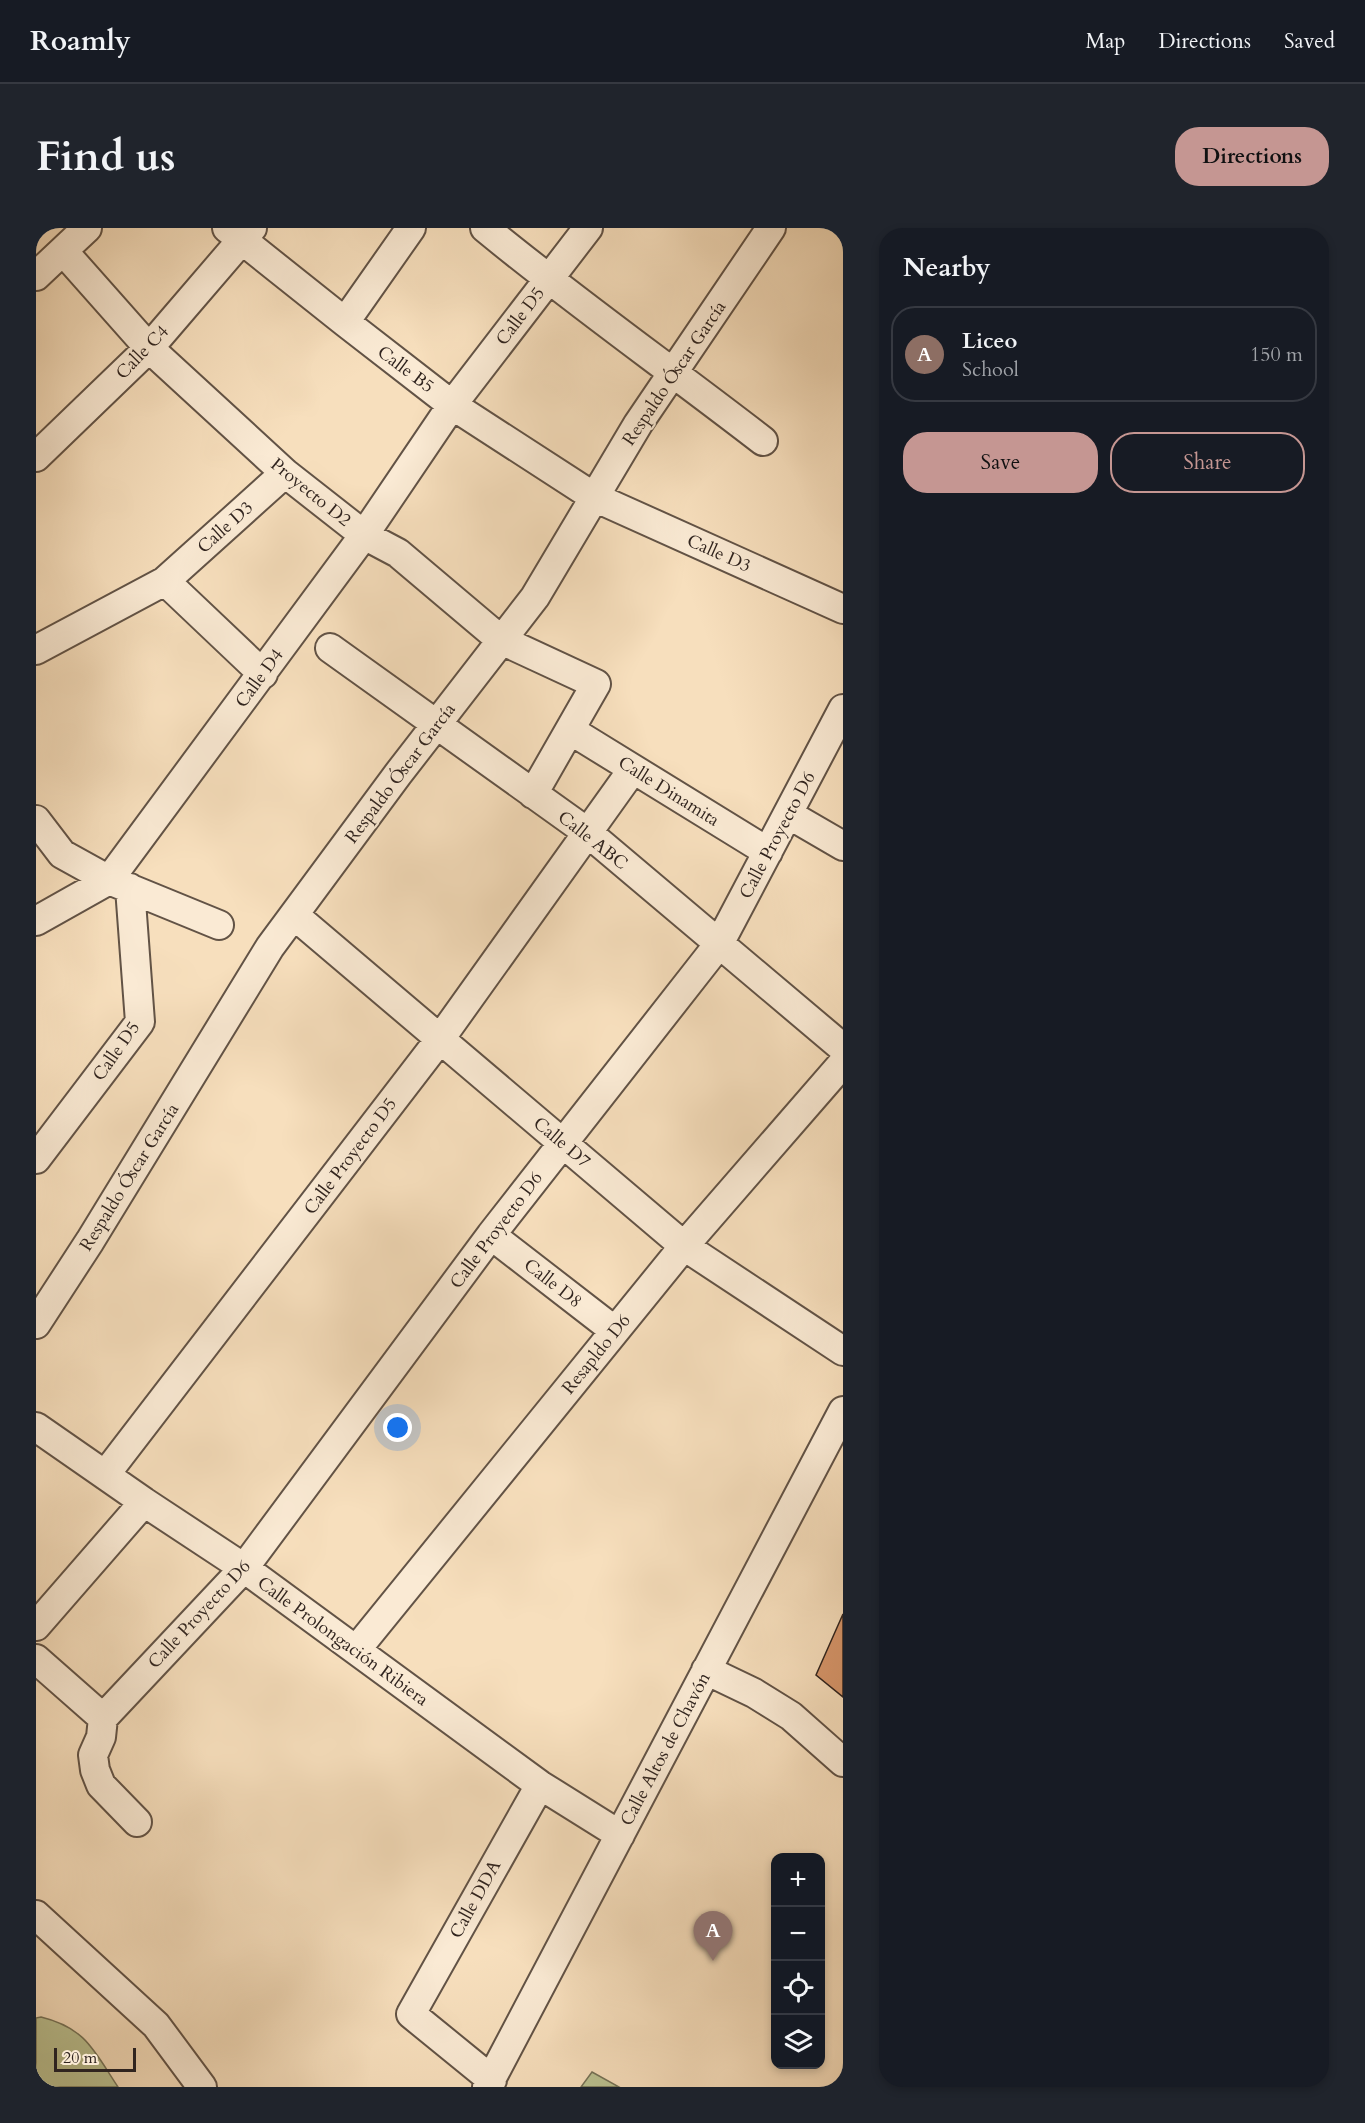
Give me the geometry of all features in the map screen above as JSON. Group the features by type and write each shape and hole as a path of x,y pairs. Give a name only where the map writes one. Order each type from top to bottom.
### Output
{"street":[{"path":"36,276 87,228"},
{"path":"345,322 411,228"},
{"path":"485,228 548,279 674,372 762,441"},
{"name":"Calle D5","path":"452,405 588,228"},
{"name":"Respaldo Óscar García","path":"36,1324 90,1241 270,947 436,724 535,597 639,424 771,228"},
{"name":"Calle B5","path":"240,232 345,322 452,405 594,497"},
{"name":"Calle C4","path":"36,457 149,348 240,232"},
{"name":"Proyecto D2","path":"63,251 149,348 285,473 364,535 398,553 501,640 596,684 570,730"},
{"name":"Calle D4","path":"36,921 120,884 262,674 364,535 452,405"},
{"name":"Calle D3","path":"36,650 165,581 285,473"},
{"name":"Calle D3","path":"594,497 843,609"},
{"path":"165,581 262,674"},
{"name":"Calle ABC","path":"330,648 586,832 843,1048"},
{"name":"Calle Proyecto D6","path":"103,1718 244,1568 491,1235 719,944 843,710"},
{"path":"533,794 570,730"},
{"name":"Calle Dinamita","path":"570,730 768,852"},
{"name":"Calle Proyecto D5","path":"105,1475 440,1039 633,769"},
{"path":"788,814 843,846"},
{"path":"36,819 62,854 120,884 219,925"},
{"name":"Calle D5","path":"36,1159 140,1022 120,884"},
{"name":"Calle D7","path":"294,915 684,1246 843,1351"},
{"name":"Resapldo D6","path":"356,1650 684,1246 843,1063"},
{"name":"Calle D8","path":"491,1235 615,1331"},
{"name":"Calle Altos de Chavón","path":"490,2083 843,1411"},
{"name":"Calle Prolongación Ribiera","path":"36,1427 244,1568 540,1785 620,1835"},
{"path":"36,1626 144,1502"},
{"path":"36,1659 103,1718 101,1737 93,1755 95,1770 101,1785 137,1822"},
{"path":"706,1670 754,1693 791,1716 843,1762"},
{"name":"Calle DDA","path":"490,2083 411,2014 540,1785"},
{"path":"36,1915 156,2025 201,2087"}],"green space":[{"path":"41,2017 79,2034 95,2052 118,2087 36,2087 36,2018"},
{"path":"592,2072 619,2087 581,2087"}],"building":[{"path":"843,1614 843,1697 816,1675"}],"place":[{"name":"Liceo","path":"713,1961"}]}
